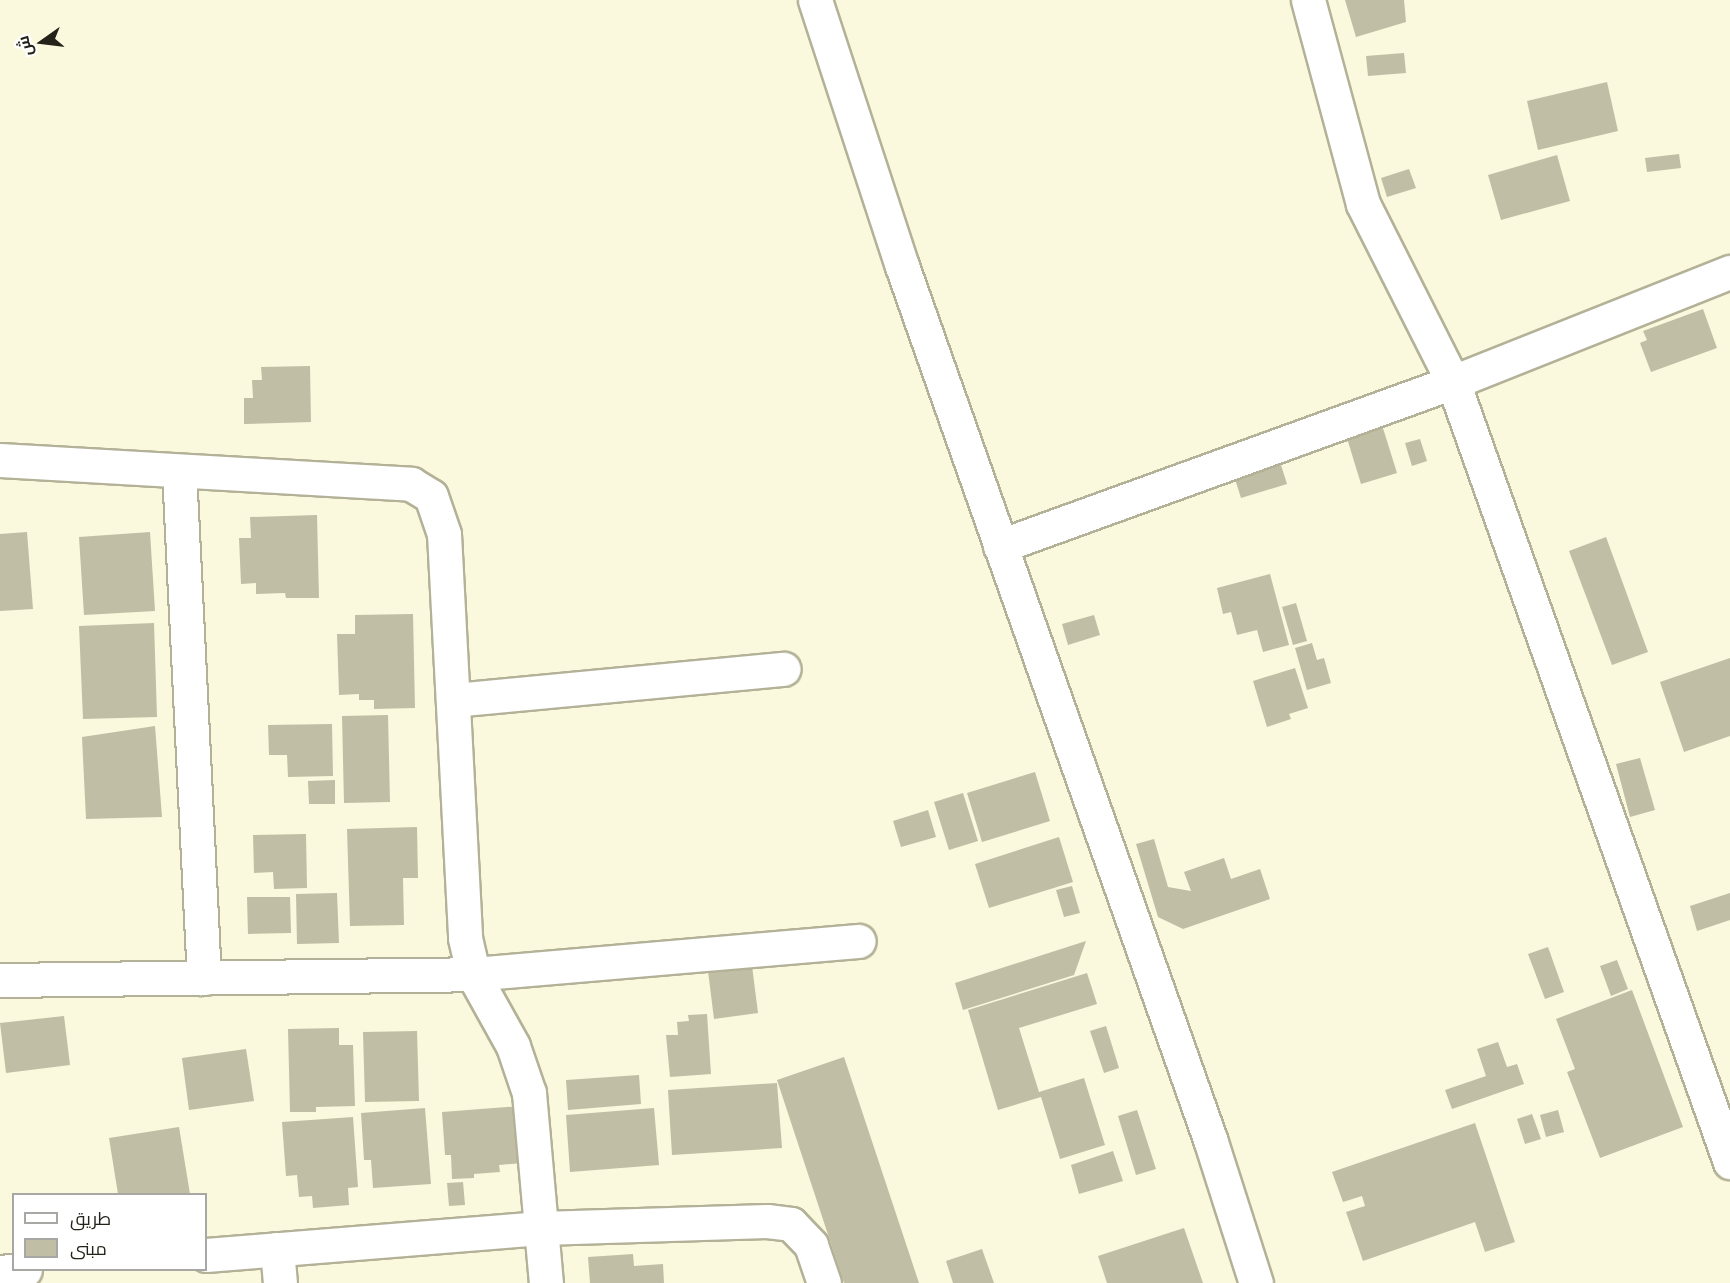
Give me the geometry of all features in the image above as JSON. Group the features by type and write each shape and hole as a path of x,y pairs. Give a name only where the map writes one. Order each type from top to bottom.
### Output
{"street":[{"path":"815,0 902,266 1210,1139 1256,1283"},
{"path":"1308,0 1363,204 1453,382 1730,1162"},
{"path":"1000,546 1453,382 1730,272"},
{"path":"0,460 411,484 431,496 444,534 465,938 473,974 513,1046 529,1093 546,1283"},
{"path":"178,471 204,978"},
{"path":"453,700 784,669"},
{"path":"0,980 473,974 859,941"},
{"path":"207,1255 542,1228 767,1221 791,1224 811,1245 824,1283"},
{"path":"277,1249 280,1283"}],"building":[{"path":"1345,0 1404,0 1406,22 1356,37"},
{"path":"1404,53 1406,73 1368,76 1366,56"},
{"path":"1607,82 1618,131 1538,150 1527,101"},
{"path":"1679,154 1681,168 1647,172 1645,158"},
{"path":"1557,155 1570,201 1501,220 1488,175"},
{"path":"1409,169 1416,188 1387,197 1381,178"},
{"path":"1703,309 1717,348 1651,372 1640,343 1647,340 1643,331"},
{"path":"310,366 311,422 244,424 244,398 253,398 252,380 262,380 261,367"},
{"path":"1382,425 1397,473 1361,484 1346,435"},
{"path":"1420,439 1427,461 1412,466 1405,443"},
{"path":"1281,465 1287,484 1241,498 1235,479"},
{"path":"317,515 319,598 286,598 285,593 256,594 256,583 241,584 239,538 251,538 250,517"},
{"path":"27,532 33,609 0,611 0,534"},
{"path":"150,532 155,611 84,615 79,537"},
{"path":"1606,537 1648,652 1612,665 1569,551"},
{"path":"1270,574 1289,645 1263,652 1257,630 1237,635 1231,612 1223,614 1217,588"},
{"path":"1296,603 1307,641 1293,645 1282,607"},
{"path":"413,614 415,708 374,709 374,700 359,700 359,694 339,695 337,634 355,634 355,615"},
{"path":"1094,615 1100,635 1068,645 1062,624"},
{"path":"154,623 157,717 83,719 79,626"},
{"path":"1312,643 1317,660 1324,658 1331,683 1307,690 1295,648"},
{"path":"1730,658 1730,736 1684,752 1660,682"},
{"path":"1295,668 1308,708 1289,714 1291,719 1267,727 1253,681"},
{"path":"388,715 390,802 344,803 342,716"},
{"path":"332,724 333,776 288,777 287,755 269,755 268,725"},
{"path":"155,726 162,817 86,819 82,737"},
{"path":"1640,758 1655,810 1630,817 1616,764"},
{"path":"1035,772 1050,821 982,842 967,793"},
{"path":"335,780 335,804 309,804 308,781"},
{"path":"963,793 978,841 949,850 934,802"},
{"path":"928,810 936,837 901,847 893,821"},
{"path":"417,827 418,878 403,878 404,925 350,926 347,829"},
{"path":"306,834 307,888 274,889 273,872 254,873 253,835"},
{"path":"1059,837 1073,882 989,908 975,864"},
{"path":"1154,839 1168,887 1191,891 1184,872 1224,858 1231,879 1260,869 1270,899 1183,929 1158,917 1136,844"},
{"path":"1072,886 1080,913 1064,917 1056,890"},
{"path":"337,893 339,943 297,944 296,894"},
{"path":"1730,893 1730,920 1697,931 1690,906"},
{"path":"247,897 290,897 291,933 248,934"},
{"path":"1086,941 1074,975 963,1010 955,983"},
{"path":"1548,947 1564,992 1545,999 1528,954"},
{"path":"751,958 758,1013 714,1019 707,963"},
{"path":"1617,960 1628,989 1611,996 1600,966"},
{"path":"1087,973 1097,1004 1019,1028 1039,1092 1084,1078 1105,1145 1060,1159 1041,1097 998,1110 968,1010"},
{"path":"1632,990 1683,1127 1600,1158 1567,1072 1575,1069 1556,1019"},
{"path":"707,1014 711,1074 670,1077 666,1035 678,1035 677,1022 689,1021 688,1015"},
{"path":"64,1016 70,1065 6,1073 0,1023"},
{"path":"1106,1026 1119,1068 1104,1073 1090,1031"},
{"path":"339,1028 339,1045 353,1045 355,1106 316,1107 316,1112 290,1112 288,1029"},
{"path":"417,1031 419,1101 365,1102 363,1032"},
{"path":"1498,1042 1507,1067 1517,1064 1524,1084 1452,1109 1445,1090 1486,1076 1477,1049"},
{"path":"246,1049 254,1101 189,1110 182,1058"},
{"path":"844,1057 919,1283 844,1283 777,1080"},
{"path":"639,1075 641,1104 568,1110 566,1080"},
{"path":"777,1083 782,1148 672,1155 668,1090"},
{"path":"520,1106 524,1163 499,1165 500,1172 474,1174 474,1178 452,1179 451,1155 445,1155 442,1112"},
{"path":"425,1108 431,1184 373,1188 371,1160 364,1160 361,1113"},
{"path":"654,1108 659,1165 570,1172 566,1115"},
{"path":"1137,1110 1156,1169 1136,1175 1118,1116"},
{"path":"1558,1110 1564,1132 1546,1137 1540,1115"},
{"path":"1532,1114 1541,1139 1525,1144 1517,1119"},
{"path":"353,1117 358,1187 348,1188 349,1205 313,1208 312,1196 299,1197 297,1175 286,1176 282,1122"},
{"path":"1475,1123 1515,1242 1485,1252 1475,1222 1363,1261 1346,1212 1365,1206 1362,1196 1343,1202 1332,1172"},
{"path":"179,1127 190,1193 118,1193 109,1138"},
{"path":"1113,1151 1123,1181 1079,1194 1071,1165"},
{"path":"463,1182 465,1205 449,1206 447,1183"},
{"path":"1184,1228 1203,1283 1107,1283 1098,1256"},
{"path":"982,1249 994,1283 953,1283 946,1261"},
{"path":"633,1254 634,1266 663,1264 664,1283 590,1283 588,1257"}]}
